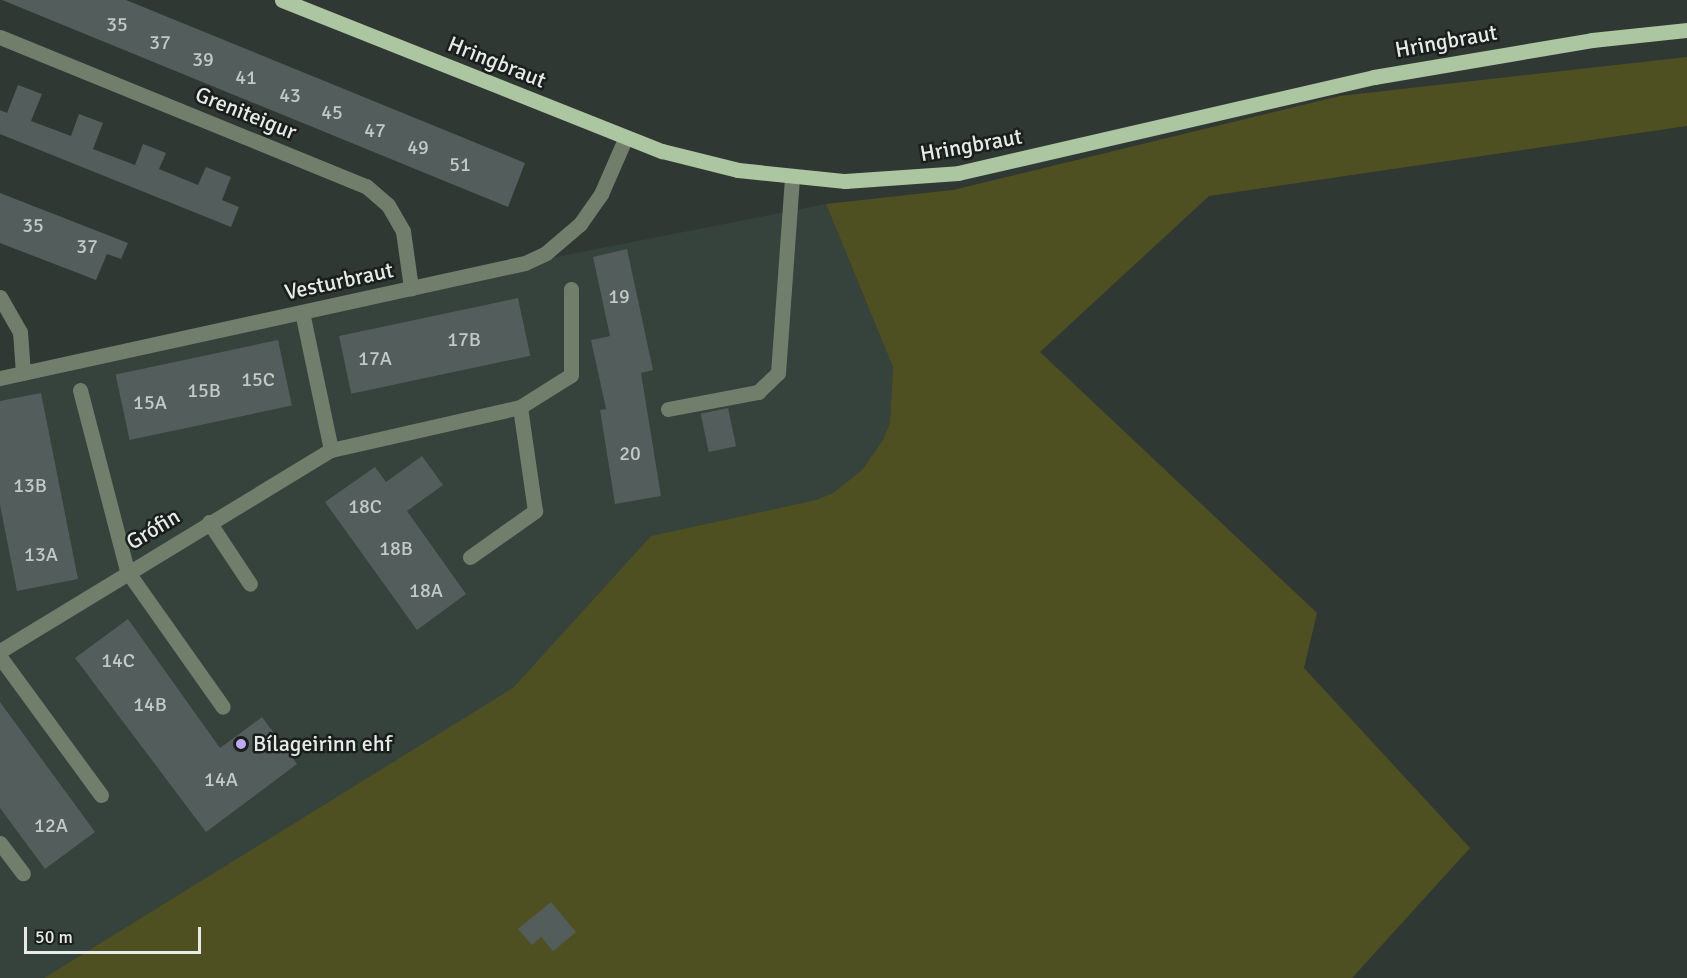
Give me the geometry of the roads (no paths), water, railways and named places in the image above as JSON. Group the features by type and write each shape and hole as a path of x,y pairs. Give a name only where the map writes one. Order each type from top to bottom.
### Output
{"main road":[{"name":"Hringbraut","path":"282,0 625,139 699,162 792,177 879,180 958,173 1374,76 1592,40 1687,30"}],"street":[{"name":"Greniteigur","path":"0,37 366,186 388,205 403,231 411,288"},
{"name":"Vesturbraut","path":"0,378 525,264 546,254 592,210 625,139"},
{"path":"668,409 758,392 778,373 792,177"},
{"name":"Grófin","path":"0,651 127,571 331,450 520,407 571,375 571,289"},
{"path":"0,297 20,332 23,373"},
{"path":"302,312 331,450"},
{"path":"80,390 127,571 223,707"},
{"path":"470,557 535,511 520,407"},
{"path":"209,522 250,584"},
{"path":"0,657 101,795"},
{"path":"0,843 23,873"}],"place":[{"name":"Bílageirinn ehf","path":"241,744"}]}
